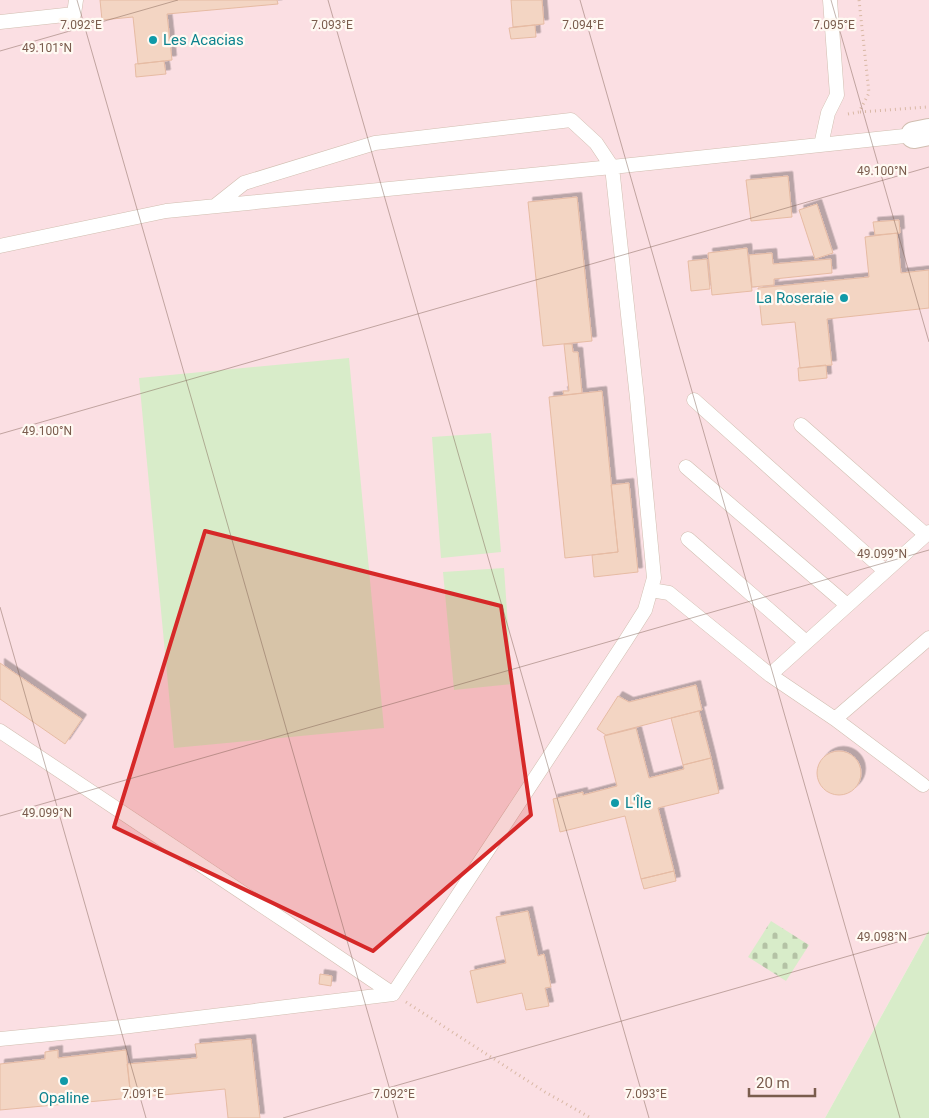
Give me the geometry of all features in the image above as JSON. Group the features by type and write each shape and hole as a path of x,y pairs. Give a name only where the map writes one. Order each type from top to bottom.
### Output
{"lane":[{"path":"0,22 74,14 76,0"},
{"path":"821,145 828,113 837,95 830,0"},
{"path":"0,1039 122,1027 393,994 626,640 645,610 651,590 654,578 612,167 596,142 584,131 571,120 375,143 244,183 215,206"},
{"path":"0,246 166,211 612,167 922,133"},
{"path":"694,400 885,571"},
{"path":"770,674 928,533 801,425"},
{"path":"686,467 847,605"},
{"path":"688,539 806,642"},
{"path":"651,590 669,593 770,674 835,719 923,785"},
{"path":"835,719 929,638"},
{"path":"1,734 289,923 393,994"}],"path":[{"path":"859,0 869,93 859,112"},
{"path":"848,114 927,107 929,105"},
{"path":"393,994 545,1092 591,1118"}],"highlighted area":[{"path":"205,531 501,606 531,815 373,951 114,827"}],"shaded area":[{"path":"0,0 929,0 929,930 825,1118 0,1118"}],"green space":[{"path":"349,358 384,728 174,748 139,378"},
{"path":"491,433 501,552 441,558 432,437"},
{"path":"504,568 512,684 454,690 443,572"},
{"path":"771,921 809,945 786,981 748,957"},
{"path":"929,930 929,1118 825,1118"}],"building":[{"name":"Les Acacias","path":"100,0 277,0 278,4 167,14 172,60 138,64 133,17 102,20"},
{"path":"511,0 542,0 544,24 513,27"},
{"path":"535,25 536,37 511,39 509,28"},
{"path":"164,61 166,74 136,77 135,64"},
{"path":"788,176 792,217 751,221 746,180"},
{"path":"577,197 592,341 543,346 528,202"},
{"path":"817,204 833,253 815,259 799,210"},
{"path":"899,220 900,233 875,235 873,222"},
{"name":"La Roseraie","path":"897,233 901,273 929,270 929,308 827,319 832,365 800,368 795,322 762,325 758,288 869,277 865,237"},
{"path":"747,248 752,291 712,295 708,253"},
{"path":"772,253 773,264 831,259 832,273 774,279 774,285 752,287 749,255"},
{"path":"707,259 710,289 691,291 688,261"},
{"path":"564,344 572,344 573,352 578,352 582,393 564,395 563,391 569,391"},
{"path":"826,365 827,378 799,381 798,368"},
{"path":"602,391 618,552 565,558 549,397"},
{"path":"629,483 638,572 594,577 592,555 618,552 611,485"},
{"path":"0,663 82,719 65,744 0,699"},
{"path":"696,685 702,710 606,735 597,729 618,696 629,702"},
{"path":"699,711 711,758 683,765 671,718"},
{"name":"L'Île","path":"636,728 649,778 684,769 683,765 711,758 719,793 658,808 674,871 641,879 625,816 560,832 553,799 583,792 583,795 617,786 604,736"},
{"path":"839,751 855,757 861,773 855,789 839,795 823,789 817,773 823,757"},
{"path":"674,871 676,881 644,889 641,879"},
{"path":"528,911 538,956 544,954 551,987 545,988 549,1006 526,1010 522,993 477,1003 470,971 506,963 496,917"},
{"path":"320,974 332,976 331,986 319,984"},
{"path":"251,1039 260,1118 228,1118 225,1089 131,1098 127,1064 197,1058 195,1044"},
{"name":"Opaline","path":"58,1050 58,1058 126,1050 131,1098 0,1110 0,1064 45,1059 45,1052"}],"place":[{"name":"Les Acacias","path":"153,40"},
{"name":"La Roseraie","path":"844,298"},
{"name":"L'Île","path":"615,803"},
{"name":"Opaline","path":"64,1081"}]}
